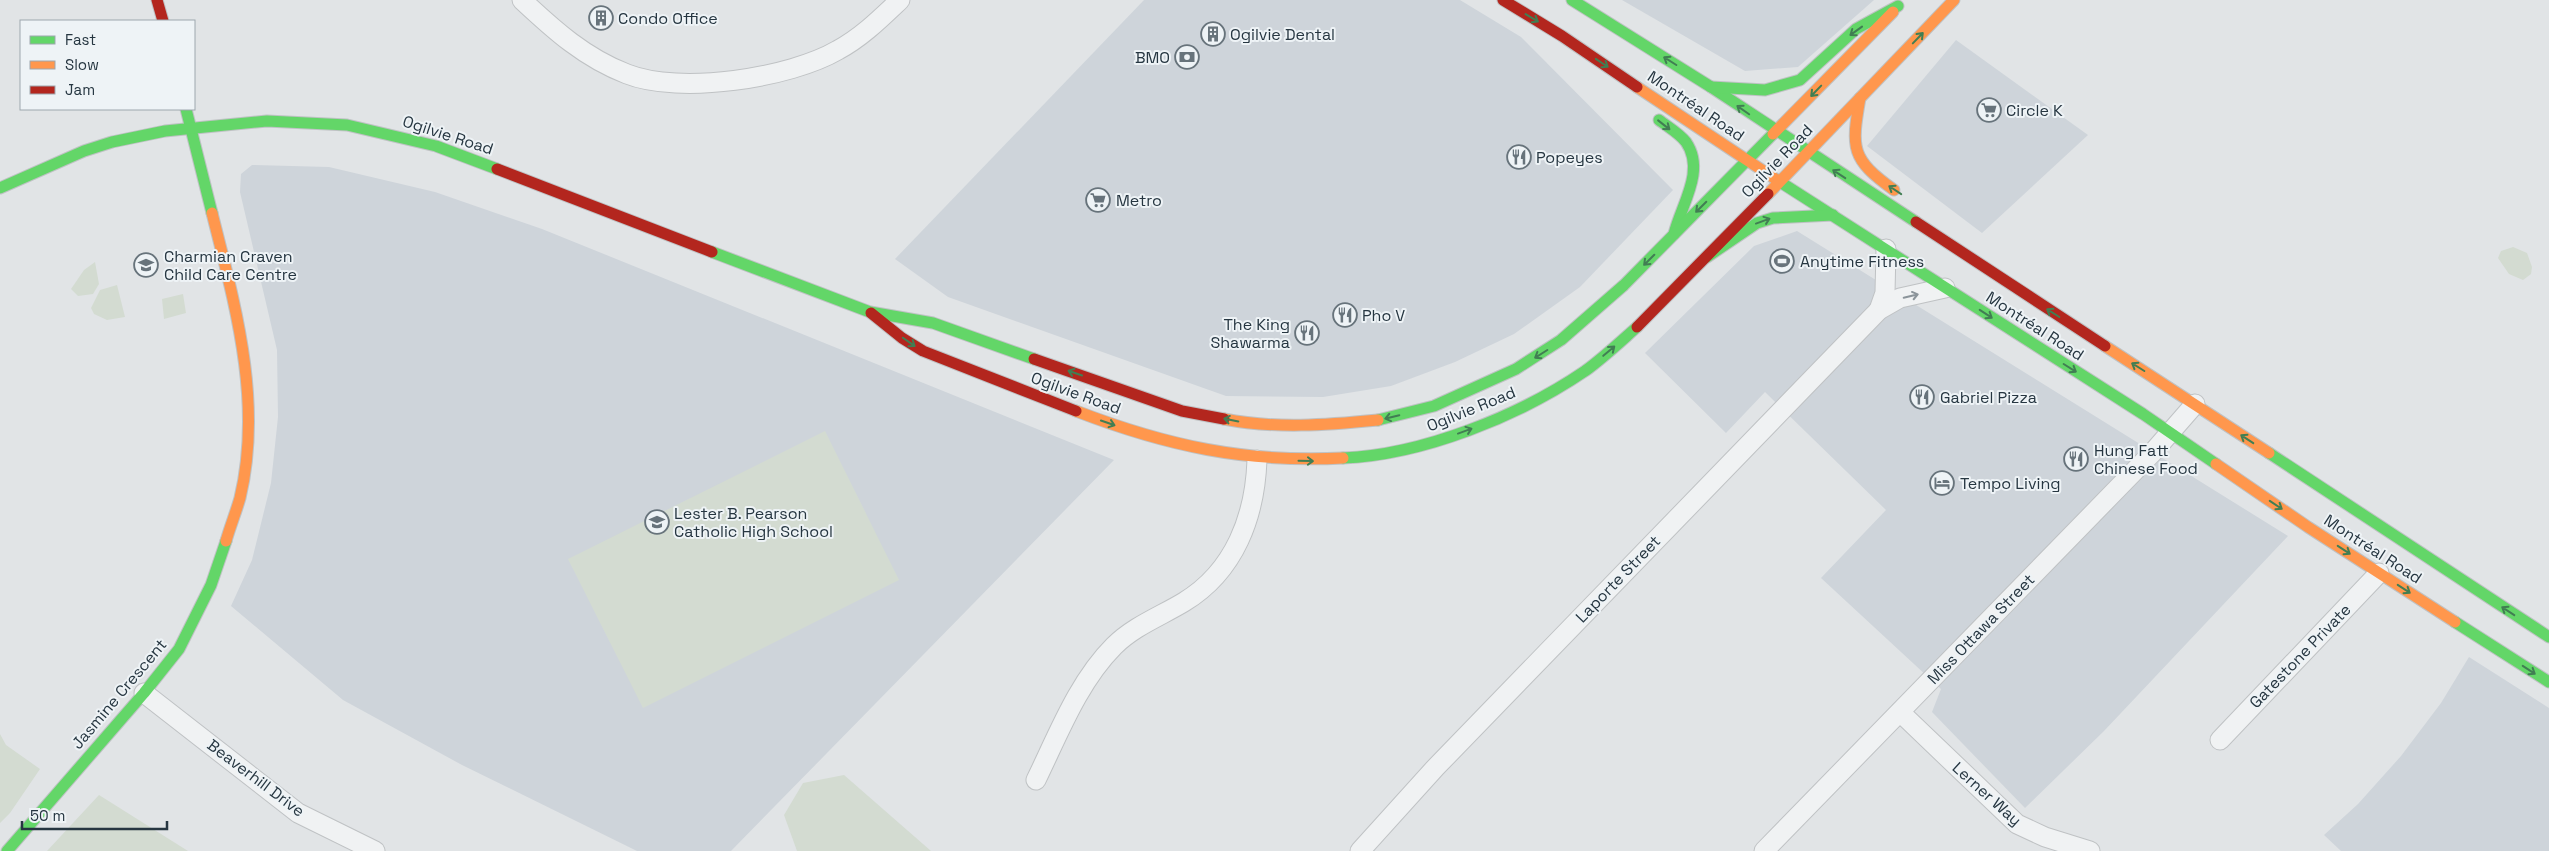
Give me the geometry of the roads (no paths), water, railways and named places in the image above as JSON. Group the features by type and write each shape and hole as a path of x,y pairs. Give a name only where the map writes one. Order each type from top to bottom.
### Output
{"main road":[{"path":"157,0 163,20"},
{"name":"Montréal Road","path":"1503,0 1562,36 1780,181 2170,433 2379,573 2549,682"},
{"name":"Montréal Road","path":"1572,0 1711,87 1968,258 2195,404 2549,638"},
{"name":"Ogilvie Road","path":"870,312 913,346 983,376 1106,423 1197,451 1257,460 1314,461 1369,457 1428,444 1482,425 1540,397 1593,364 1616,345 1707,257 1954,0"},
{"path":"1711,87 1765,90 1800,80 1856,29 1901,3"},
{"name":"Ogilvie Road","path":"0,188 40,169 105,144 191,128 267,121 347,125 410,138 436,146 870,312 933,323 1182,410 1266,426 1324,425 1386,419 1434,406 1516,369 1562,340 1624,285 1901,3"},
{"path":"1562,36 1587,65 1616,87"},
{"path":"1860,98 1854,127 1854,147 1859,160 1867,172 1906,198"},
{"name":"Jasmine Crescent","path":"8,851 144,693 179,649 211,585 240,497 248,438 246,365 240,322 186,110"},
{"path":"1652,115 1685,141 1691,151 1693,182 1676,221 1674,234"},
{"path":"1707,257 1756,223 1773,218 1833,215"},
{"path":"1945,227 1968,258"}],"street":[{"path":"522,0 550,28 589,56 628,75 673,83 718,82 793,69 838,51 868,30 900,0"},
{"name":"Laporte Street","path":"1879,310 1885,293 1886,249"},
{"name":"Laporte Street","path":"1360,851 1443,760 1879,310 1900,298 1945,288"},
{"name":"Miss Ottawa Street","path":"1764,851 2170,433 2195,404"},
{"path":"1036,780 1086,681 1114,646 1148,621 1186,601 1218,574 1243,537 1256,489 1257,460"},
{"name":"Gatestone Private","path":"2220,740 2379,573"},
{"name":"Beaverhill Drive","path":"144,693 298,812 375,851"},
{"name":"Lerner Way","path":"1900,712 2017,824 2045,837 2090,851"}],"place":[{"name":"Condo Office","path":"601,18"},
{"name":"Ogilvie Dental","path":"1213,34"},
{"name":"BMO","path":"1187,57"},
{"name":"Circle K","path":"1989,110"},
{"name":"Popeyes","path":"1519,157"},
{"name":"Metro","path":"1098,200"},
{"name":"Anytime Fitness","path":"1782,261"},
{"name":"Charmian Craven Child Care Centre","path":"146,265"},
{"name":"Pho V","path":"1345,315"},
{"name":"The King Shawarma","path":"1307,333"},
{"name":"Gabriel Pizza","path":"1922,397"},
{"name":"Hung Fatt Chinese Food","path":"2076,459"},
{"name":"Tempo Living","path":"1942,483"},
{"name":"Lester B. Pearson Catholic High School","path":"657,522"}]}
